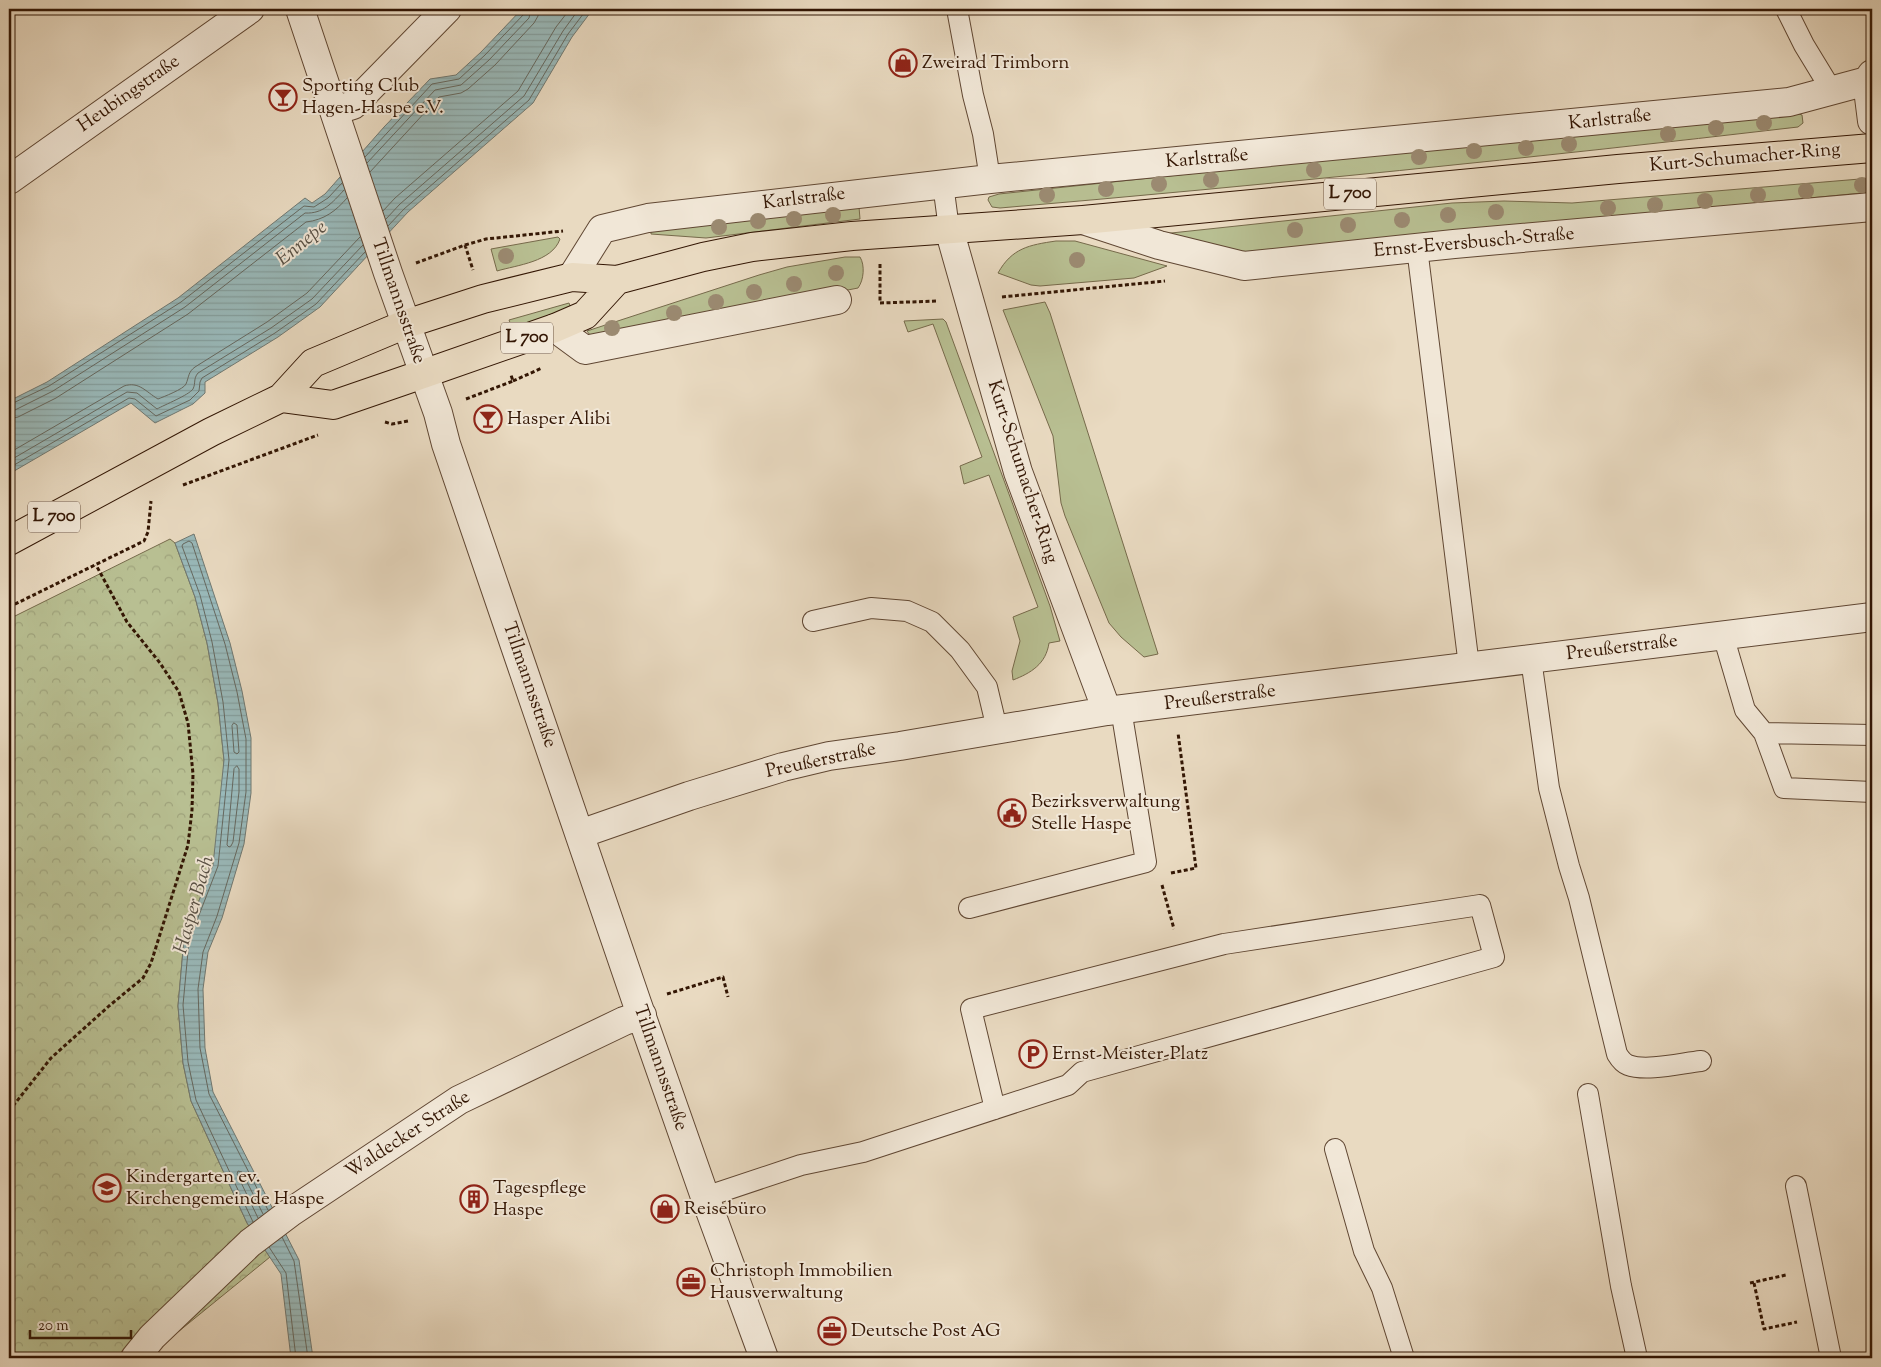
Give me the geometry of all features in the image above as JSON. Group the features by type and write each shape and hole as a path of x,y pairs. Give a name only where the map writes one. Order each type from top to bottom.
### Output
{"main road":[{"name":"Kurt-Schumacher-Ring","path":"1083,220 1618,169 1872,148"},
{"name":"L 700","path":"9,541 211,432 281,398 313,363 406,324 483,299 572,277 617,280 704,257 752,247 949,229 1083,220"},
{"name":"L 700","path":"281,398 333,405 424,374 554,328 585,315 617,280"}],"street":[{"name":"Heubingstraße","path":"9,180 250,9"},
{"name":"Tillmannsstraße","path":"300,9 640,1009 705,1197 764,1358"},
{"path":"334,111 353,105 447,9"},
{"name":"Karlstraße","path":"602,229 648,218 943,184 1789,102 1832,91 1870,78 1872,121"},
{"name":"Ernst-Eversbusch-Straße","path":"1083,220 1159,246 1244,266 1416,248 1872,207"},
{"path":"572,277 602,229"},
{"name":"Kurt-Schumacher-Ring","path":"949,229 1018,472 1114,710"},
{"path":"554,328 585,350 837,300"},
{"name":"Preußerstraße","path":"580,834 689,796 783,767 829,756 1114,710 1872,617"},
{"name":"Waldecker Straße","path":"135,1358 152,1337 250,1243 291,1212 459,1100 624,1021 640,1009"}],"lane":[{"path":"957,9 973,95 983,134 990,179"},
{"path":"1786,9 1804,45 1832,91"},
{"path":"943,184 949,229"},
{"path":"1416,248 1469,666"},
{"path":"813,621 871,608 907,611 932,622 960,650 987,687 997,729"},
{"path":"1723,635 1745,710 1764,734 1784,788 1872,792"},
{"path":"1531,659 1549,788 1586,925 1617,1054 1628,1065 1639,1067 1701,1061"},
{"path":"969,908 1146,862 1114,710"},
{"path":"1764,734 1872,736"},
{"path":"705,1197 802,1165 863,1152 995,1109 1068,1085 1082,1072 1494,957 1480,904 1224,944 972,1010 995,1109"},
{"path":"1588,1094 1621,1286 1636,1358"},
{"path":"1335,1149 1364,1251 1382,1288 1404,1358"},
{"path":"1796,1186 1831,1358"}],"path":[{"path":"465,245 486,239 545,231 602,229"},
{"path":"880,261 880,303 936,302"},
{"path":"1001,297 1169,280"},
{"path":"180,487 321,434"},
{"path":"9,607 144,541 148,532 150,502 156,496"},
{"path":"9,1111 51,1058 143,978 151,964 188,844 192,810 193,774 188,723 179,692 160,663 127,622 96,565"},
{"path":"1169,874 1196,868 1174,703"},
{"path":"1162,884 1174,926"},
{"path":"640,1009 723,977 728,996"},
{"path":"1771,1278 1752,1283 1764,1329 1823,1317"}],"green space":[{"path":"1796,113 1802,115 1803,123 1798,127 1599,150 1000,208 992,207 988,200 989,197 999,194 1443,147"},
{"path":"1872,178 1872,192 1249,252 1238,252 1162,234 1452,203 1504,201 1572,203"},
{"path":"859,207 860,219 706,238 651,234 651,229"},
{"path":"558,237 560,239 556,247 542,258 497,271 491,249"},
{"path":"1056,241 1075,241 1167,266 1134,278 1040,286 1031,285 998,273 1009,258 1022,249"},
{"path":"845,257 860,257 862,260 863,277 858,288 597,339 593,339 587,331 759,275 787,267"},
{"path":"1045,302 1158,654 1144,657 1121,637 1109,623 1065,516 1061,503 1053,436 1003,310"},
{"path":"569,303 572,311 513,330 509,320"},
{"path":"943,319 946,322 1050,606 1060,641 1049,643 1045,657 1037,667 1013,680 1012,671 1020,641 1013,617 1038,607 989,475 964,484 960,466 982,457 933,324 908,332 904,321"},
{"path":"170,539 175,543 195,597 207,643 218,703 224,760 221,814 213,865 184,939 178,1006 183,1063 191,1101 247,1223 270,1257 146,1358 9,1358 9,619"}],"water":[{"name":"Ennepe","path":"522,9 593,9 572,37 533,103 408,212 320,307 278,337 205,382 205,393 193,404 155,423 131,403 9,474 9,401 47,382 178,298 305,198 312,203 325,194 384,127 430,79 456,75"},
{"path":"194,534 230,643 251,738 251,793 244,844 222,918 208,952 203,989 205,1048 213,1092 299,1260 313,1358 291,1358 281,1274 247,1223 191,1101 183,1063 178,1006 184,939 213,865 224,760 218,703 207,643 195,597 175,543"}],"place":[{"name":"Zweirad Trimborn","path":"903,63"},
{"name":"Sporting Club Hagen-Haspe e.V.","path":"283,97"},
{"name":"Hasper Alibi","path":"488,419"},
{"name":"Bezirksverwaltung Stelle Haspe","path":"1012,813"},
{"name":"Ernst-Meister-Platz","path":"1033,1054"},
{"name":"Kindergarten ev. Kirchengemeinde Haspe","path":"107,1188"},
{"name":"Tagespflege Haspe","path":"474,1199"},
{"name":"Reisebüro","path":"665,1209"},
{"name":"Christoph Immobilien Hausverwaltung","path":"691,1282"},
{"name":"Deutsche Post AG","path":"832,1331"}],"water label":[{"name":"Hasper Bach","path":"195,905"}]}
